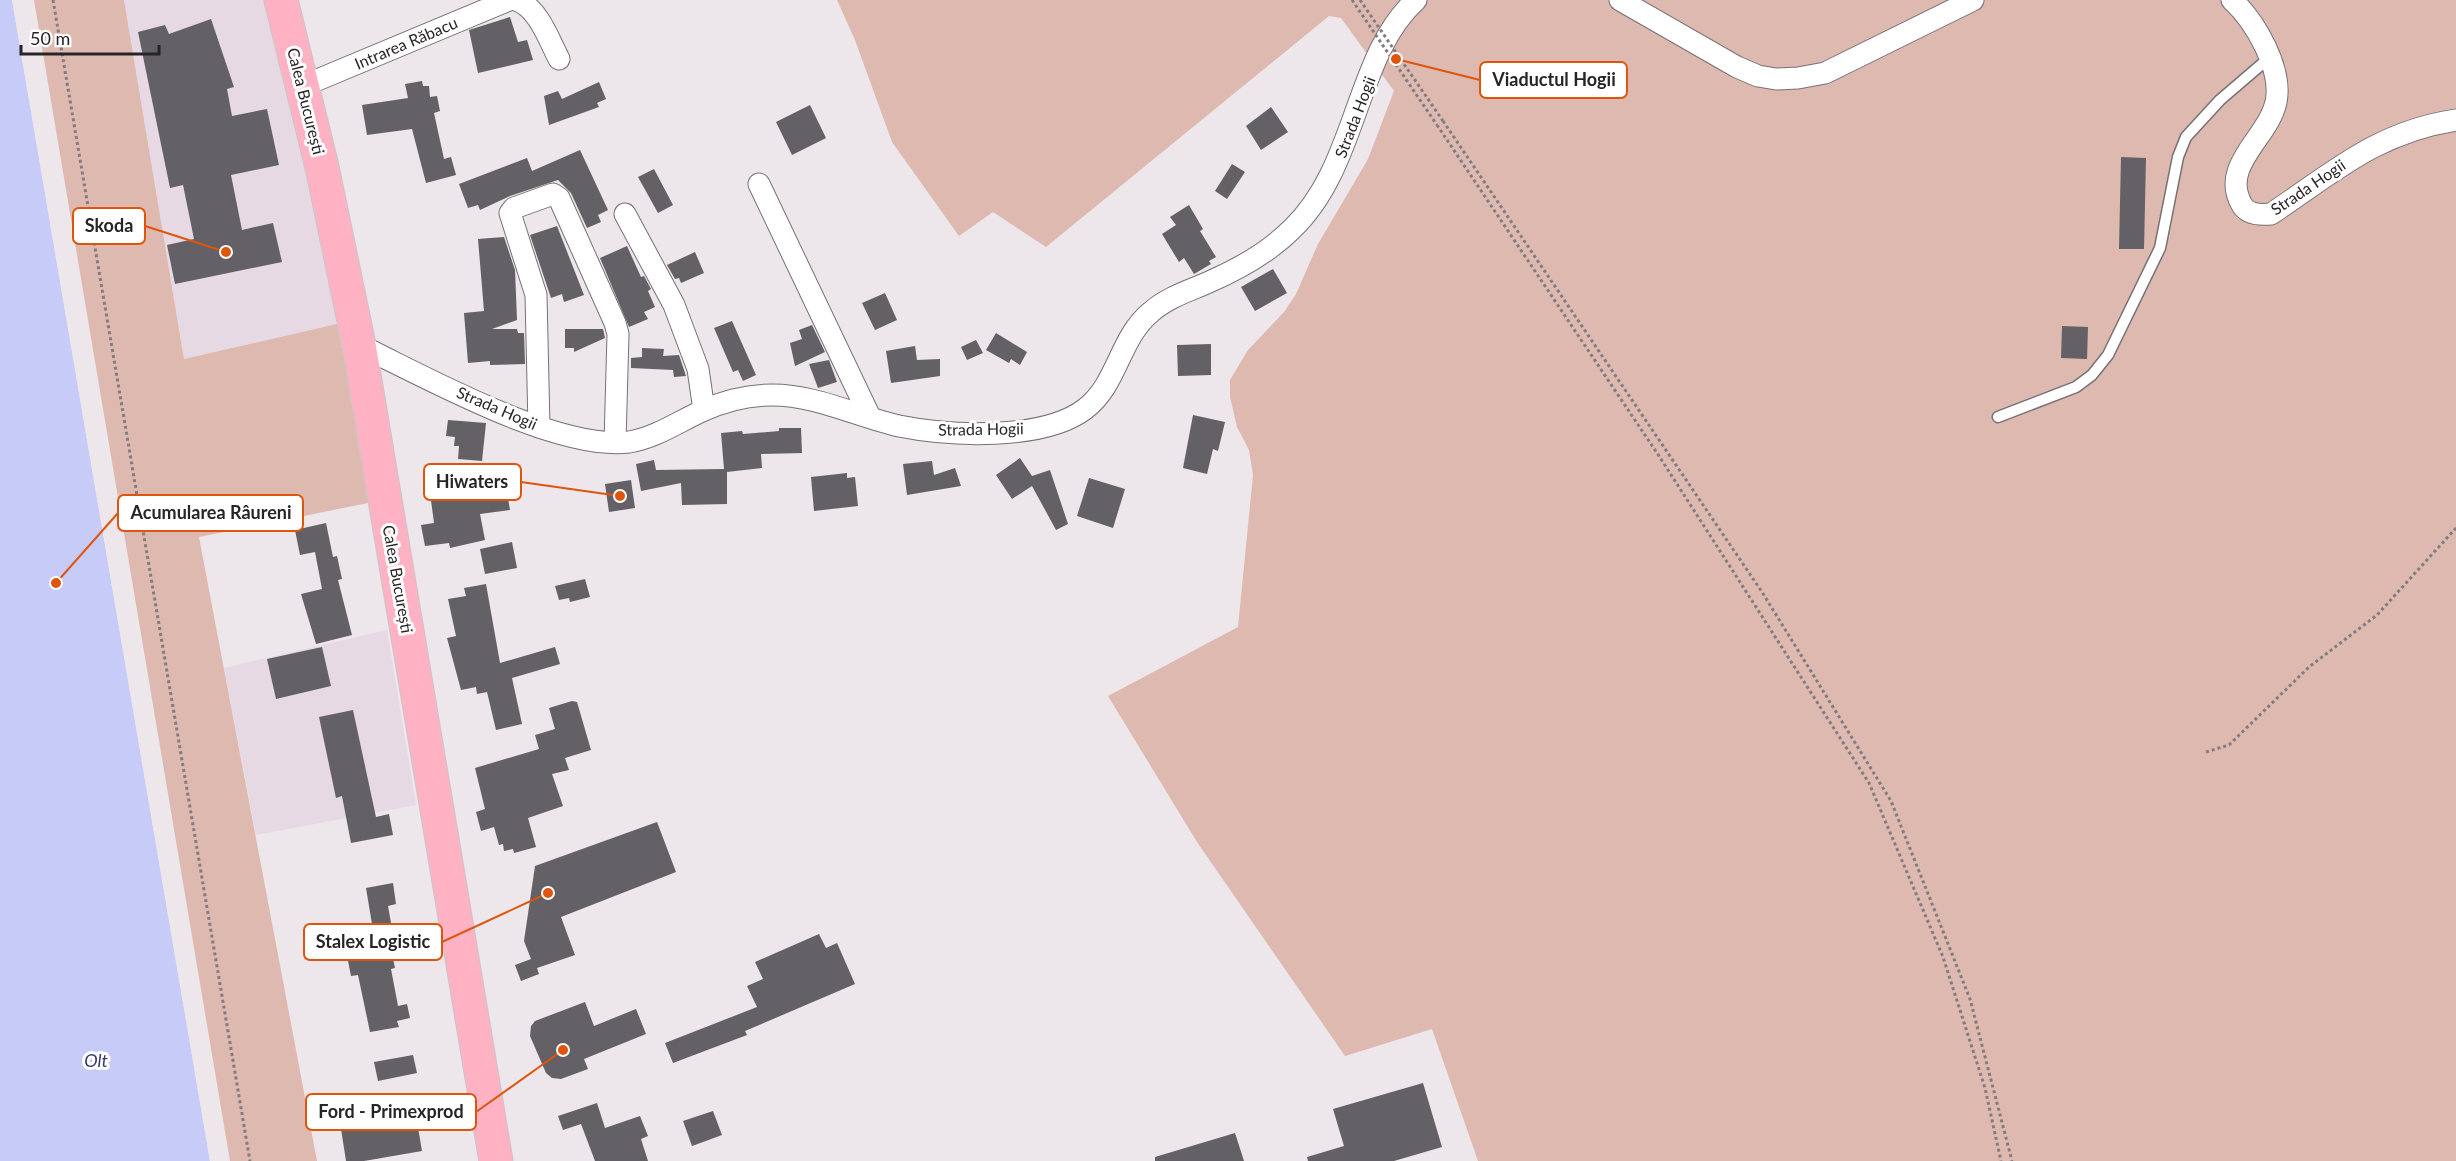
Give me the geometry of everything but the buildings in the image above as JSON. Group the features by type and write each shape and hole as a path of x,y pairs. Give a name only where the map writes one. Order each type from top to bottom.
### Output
{"highway":[{"name":"Calea București","path":"281,0 337,234 359,345 496,1161"}],"street":[{"name":"Intrarea Răbacu","path":"303,86 509,0"},
{"path":"516,0 525,3 539,21 559,59"},
{"name":"Strada Hogii","path":"359,345 539,427 576,438 615,442 649,437 704,410 735,399 771,395 797,397 896,425 926,430 1009,432 1059,423 1086,408 1106,388 1133,332 1149,313 1174,296 1211,281 1252,260 1293,228 1314,205 1331,177 1348,140 1383,49 1409,7 1416,0"},
{"path":"1620,0 1737,67 1758,76 1776,79 1825,73 1973,0"},
{"name":"Strada Hogii","path":"2232,0 2243,10 2259,33 2277,84 2276,104 2239,166 2236,183 2238,199 2244,209 2259,216 2271,214 2345,161 2388,139 2432,124 2456,120"},
{"path":"759,184 870,417"},
{"path":"539,427 536,295 510,213 514,208 553,194 559,198 618,334 615,442"},
{"path":"625,214 674,305 698,369 704,410"}],"lane":[{"path":"1998,417 2076,387 2092,375 2108,355 2160,248 2178,157 2186,137 2220,100 2269,58"}],"path":[{"path":"53,0 250,1161"},
{"path":"1352,0 1659,456 1869,783 1943,957 1985,1088 2001,1161"},
{"path":"1360,0 1762,592 1891,801 1970,999 2012,1161"},
{"path":"2206,752 2229,744 2309,667 2377,615 2456,528"}],"shaded area":[{"path":"34,0 124,0 184,359 337,324 373,502 199,537 317,1161 230,1161"},
{"path":"124,0 265,0 289,93 337,324 184,359"},
{"path":"837,0 2456,0 2456,1161 1478,1161 1432,1029 1345,1056 1197,842 1108,696 1238,627 1253,475 1249,450 1237,427 1230,397 1230,380 1248,350 1284,312 1296,294 1318,244 1368,159 1394,91 1341,18 1329,16 1046,247 993,212 959,236 892,142 855,40"},
{"path":"387,630 416,805 256,835 224,668"}],"water":[{"name":"Olt","path":"0,0 12,0 210,1161 0,1161"}],"pier":[{"path":"12,0 15,0 16,4 213,1161 210,1161"}],"place":[{"name":"Viaductul Hogii","path":"1396,59"},
{"name":"Skoda","path":"226,252"},
{"name":"Hiwaters","path":"620,496"},
{"name":"Acumularea Râureni","path":"56,583"},
{"name":"Stalex Logistic","path":"548,893"},
{"name":"Ford - Primexprod","path":"563,1050"}]}
